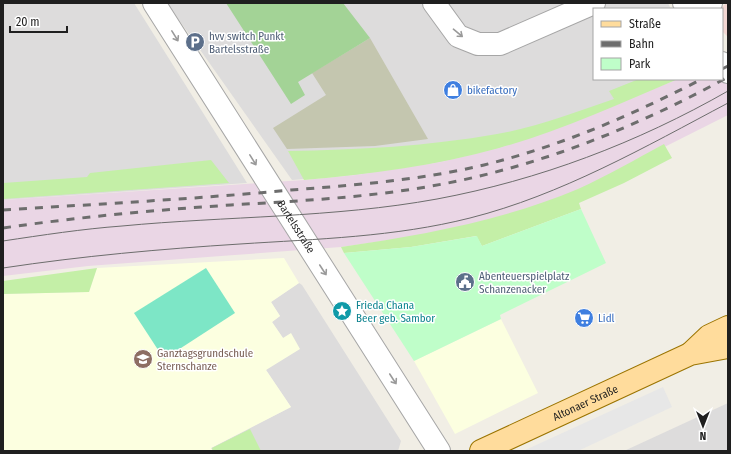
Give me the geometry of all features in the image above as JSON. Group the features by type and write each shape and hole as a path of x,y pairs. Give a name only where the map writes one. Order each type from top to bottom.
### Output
{"main road":[{"name":"Altonaer Straße","path":"690,354 709,336 728,327"},
{"name":"Altonaer Straße","path":"481,451 690,354 728,347"}],"street":[{"name":"Bartelsstraße","path":"154,3 439,451"},
{"path":"434,3 458,36 478,44 500,44 594,3"}],"shaded area":[{"path":"3,3 134,3 247,183 3,200"},
{"path":"167,3 668,3 670,8 593,8 593,80 675,80 500,148 441,162 356,175 292,180"},
{"path":"728,3 728,37 723,32 723,8 720,8"},
{"path":"370,38 428,139 375,146 287,149 273,128 326,95 312,73"},
{"path":"728,52 728,115 579,190 539,207 461,230 341,247 88,266 3,276 3,200 304,180 356,175 441,162 499,148 553,130 676,80 723,80 723,54"},
{"name":"Ganztagsgrundschule Sternschanze","path":"284,258 299,283 271,302 280,316 272,322 283,338 291,333 300,349 266,370 291,407 211,448 213,451 3,451 3,294 89,292 97,268"},
{"path":"299,283 302,285 401,441 398,451 212,451 211,448 291,407 266,370 283,338 272,322 280,316 271,302"},
{"path":"501,319 538,393 455,434 414,361"},
{"path":"663,387 672,407 578,451 523,451"},
{"path":"728,403 728,451 624,451"}],"green space":[{"path":"226,3 343,3 370,38 298,82 305,95 291,104"},
{"path":"636,80 676,80 544,134 499,148 451,160 378,172 304,180 288,151 341,150 446,142 497,134 556,119 614,99 609,91"},
{"path":"664,144 672,158 624,183 579,203 581,209 482,246 476,236 411,247 344,253 341,247 432,232 461,226 520,210 578,189"},
{"path":"211,160 229,183 3,199 3,183 87,177 90,173"},
{"name":"Abenteuerspielplatz Schanzenacker","path":"581,209 606,263 500,315 501,319 414,361 344,253 411,247 477,236 482,246"},
{"path":"97,268 89,292 3,294 3,281"},
{"path":"206,268 235,313 164,359 134,313"},
{"path":"250,429 261,451 213,451 212,448"}],"tram line":[{"path":"3,241 107,227 359,210 437,199 513,181 587,157 658,127 694,110 728,91"},
{"path":"3,268 92,256 210,246 327,239 385,233 470,218 537,197 570,183 634,153 728,103"}],"railway":[{"path":"723,68 728,66"},
{"path":"723,80 728,77"},
{"path":"3,210 183,199 340,186 436,175 484,165 541,149 623,117 700,80"},
{"path":"3,228 60,220 146,212 402,191 466,179 505,170 582,145 656,114 722,80"}],"place":[{"name":"hvv switch Punkt Bartelsstraße","path":"195,42"},
{"name":"bikefactory","path":"453,90"},
{"name":"Abenteuerspielplatz Schanzenacker","path":"465,282"},
{"name":"Frieda Chana Beer geb. Sambor","path":"342,311"},
{"name":"Lidl","path":"584,318"},
{"name":"Ganztagsgrundschule Sternschanze","path":"143,359"}]}
